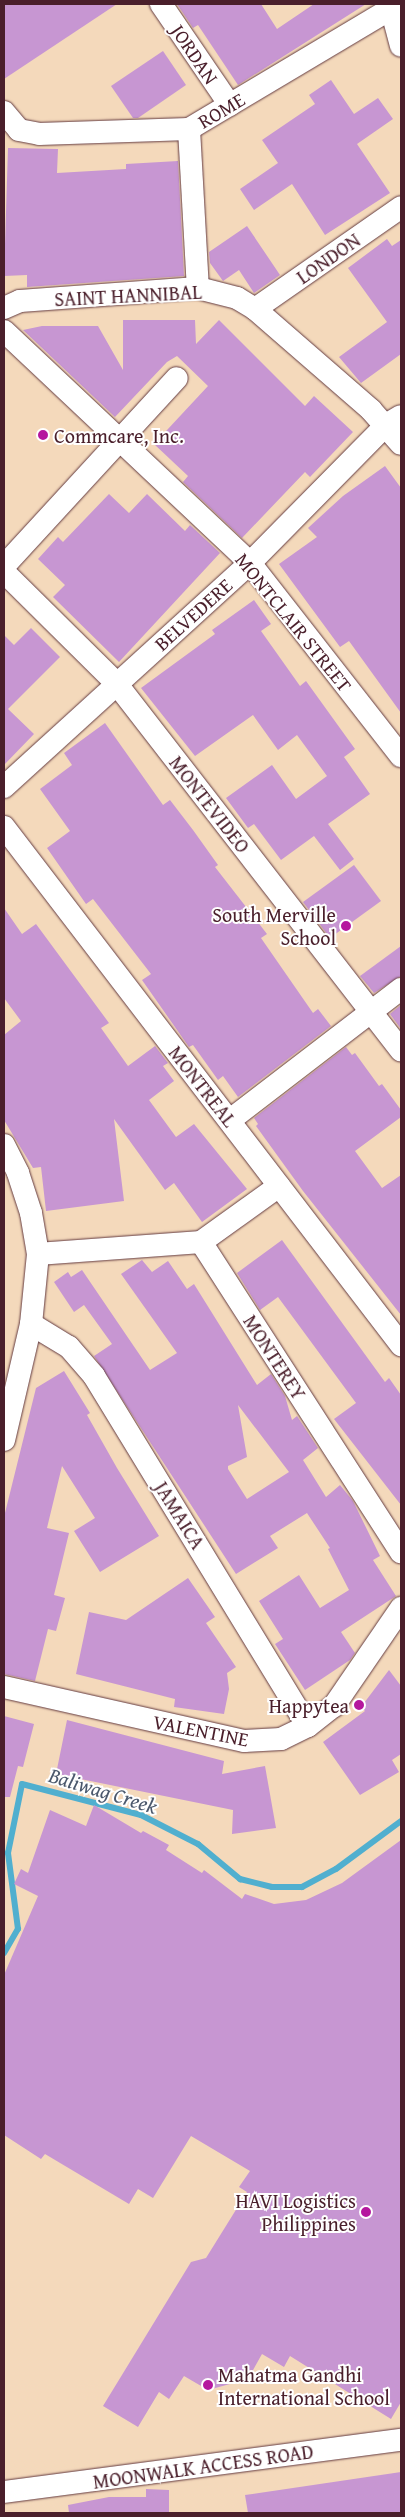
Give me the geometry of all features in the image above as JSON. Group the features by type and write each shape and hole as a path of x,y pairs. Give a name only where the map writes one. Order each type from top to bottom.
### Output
{"street":[{"name":"JORDAN","path":"161,4 230,105"},
{"name":"ROME","path":"4,112 19,130 40,134 190,129 393,5"},
{"path":"393,5 401,46"},
{"path":"190,129 198,288"},
{"name":"LONDON","path":"255,309 401,207"},
{"name":"SAINT HANNIBAL","path":"4,308 20,301 198,288 237,298 255,309 394,420 401,444"},
{"name":"MONTCLAIR STREET","path":"4,332 250,563 401,756"},
{"path":"4,566 177,378"},
{"name":"BELVEDERE","path":"4,788 116,683 250,563 394,420"},
{"name":"MONTEVIDEO","path":"4,572 116,683 401,1050"},
{"name":"MONTREAL","path":"4,827 401,1345"},
{"path":"230,1120 401,990"},
{"path":"4,1145 18,1173 30,1213 38,1254 31,1324 4,1440"},
{"path":"38,1254 202,1242 279,1186"},
{"name":"MONTEREY","path":"202,1242 401,1552"},
{"name":"JAMAICA","path":"31,1324 69,1347 94,1376 308,1726"},
{"name":"VALENTINE","path":"4,1687 244,1741 280,1738 308,1726 334,1706 401,1608"},
{"name":"MOONWALK ACCESS ROAD","path":"4,2492 401,2440"}],"building":[{"path":"4,4 117,4 4,79"},
{"path":"177,4 261,4 277,29 314,4 366,4 238,85 198,25 193,28"},
{"path":"163,51 186,85 138,118 133,118 111,86"},
{"path":"331,80 354,114 378,98 393,119 357,144 390,193 325,235 292,184 254,210 240,189 278,163 262,140 315,104 309,95"},
{"path":"8,148 58,149 57,173 126,169 126,164 178,161 184,276 27,287 27,275 4,276"},
{"path":"247,226 280,275 254,293 239,270 223,281 210,263 209,252"},
{"path":"387,239 392,246 401,240 401,354 361,383 339,357 387,322 348,268"},
{"path":"123,320 195,320 196,344 219,320 305,406 314,396 353,432 310,477 305,472 242,538 183,482 188,476 154,444 208,386 177,356 167,362 115,417 23,330 42,326 98,326 123,370"},
{"path":"385,466 401,488 401,713 349,641 340,647 279,564 317,537 308,528 343,496"},
{"path":"109,494 129,513 147,494 185,531 190,525 220,553 119,662 53,597 65,585 38,559 58,537 63,542"},
{"path":"254,600 271,624 261,631 300,686 306,681 355,749 344,757 370,794 328,824 354,859 340,870 314,836 281,860 254,824 248,828 226,798 272,765 296,799 327,776 297,735 278,750 253,715 195,756 141,688 215,634 212,630"},
{"path":"31,628 60,657 8,709 34,734 4,765 4,635 14,645"},
{"path":"105,723 163,805 170,800 193,830 218,865 215,867 267,934 261,938 313,1013 318,1009 331,1026 238,1097 223,1076 218,1080 193,1045 189,1047 142,980 151,974 93,899 86,904 47,848 70,831 40,789 72,765 64,753"},
{"path":"354,865 381,901 330,938 303,902"},
{"path":"4,908 22,934 36,924 109,1023 101,1028 128,1066 155,1046 168,1063 163,1066 174,1081 149,1100 176,1137 194,1124 247,1189 202,1222 174,1183 165,1190 114,1119 124,1201 46,1211 41,1167 33,1168 4,1120 4,1035 21,1021 4,998"},
{"path":"401,946 401,976 374,993 360,976"},
{"path":"401,1005 401,1029 390,1014"},
{"path":"346,1047 352,1055 355,1053 379,1086 382,1084 401,1110 401,1117 355,1151 382,1188 401,1175 401,1315 303,1191 256,1126 258,1124 254,1118"},
{"path":"282,1240 385,1382 389,1378 401,1395 401,1505 334,1419 356,1403 278,1297 260,1310 237,1273"},
{"path":"142,1260 152,1272 168,1261 187,1289 194,1284 257,1385 271,1374 285,1396 292,1420 297,1416 318,1448 303,1460 326,1497 340,1485 353,1501 380,1556 373,1560 396,1596 341,1632 355,1653 350,1660 305,1690 275,1644 283,1639 259,1601 299,1575 320,1608 349,1590 328,1549 330,1548 307,1513 270,1536 278,1548 236,1574 94,1356 112,1344 84,1305 74,1312 54,1282 68,1272 71,1277 82,1270 150,1370 177,1353 121,1274","holes":["238,1405 289,1472 247,1499 228,1469 228,1466 247,1457"]},
{"path":"64,1371 90,1413 87,1415 117,1468 159,1536 100,1572 74,1531 95,1518 62,1466 47,1528 69,1533 54,1595 65,1598 56,1631 48,1629 35,1681 4,1674 4,1517 36,1388"},
{"path":"188,1578 215,1617 206,1623 236,1667 227,1673 229,1689 224,1714 174,1707 175,1699 76,1674 89,1612 126,1620"},
{"path":"389,1670 401,1686 401,1754 392,1760 399,1772 360,1795 323,1742 365,1711 361,1707"},
{"path":"4,1716 34,1724 23,1767 18,1766 10,1797 4,1797"},
{"path":"67,1720 224,1761 222,1774 265,1766 276,1828 232,1834 233,1810 56,1774"},
{"path":"94,1805 141,1833 143,1831 169,1845 166,1850 202,1873 204,1870 242,1899 245,1894 274,1904 306,1900 342,1883 401,1840 401,2402 391,2419 290,2356 284,2367 262,2354 248,2379 208,2390 184,2376 169,2399 159,2392 138,2427 103,2406 191,2262 206,2258 247,2192 239,2187 250,2171 191,2136 153,2198 138,2189 129,2204 45,2154 41,2159 4,2135 4,1975 38,1896 14,1884 21,1869 28,1873 50,1810 86,1826"},
{"path":"401,2472 401,2513 248,2513 245,2495"},
{"path":"146,2489 169,2490 169,2513 69,2513 68,2505 109,2497 146,2497"}],"waterway":[{"name":"Baliwag Creek","path":"4,1953 18,1929 8,1853 22,1784 141,1815 198,1844 240,1879 272,1887 302,1887 336,1869 401,1821"}],"place":[{"name":"Commcare, Inc.","path":"43,435"},
{"name":"South Merville School","path":"346,926"},
{"name":"Happytea","path":"359,1705"},
{"name":"HAVI Logistics Philippines","path":"366,2212"},
{"name":"Mahatma Gandhi International School","path":"208,2385"}]}
